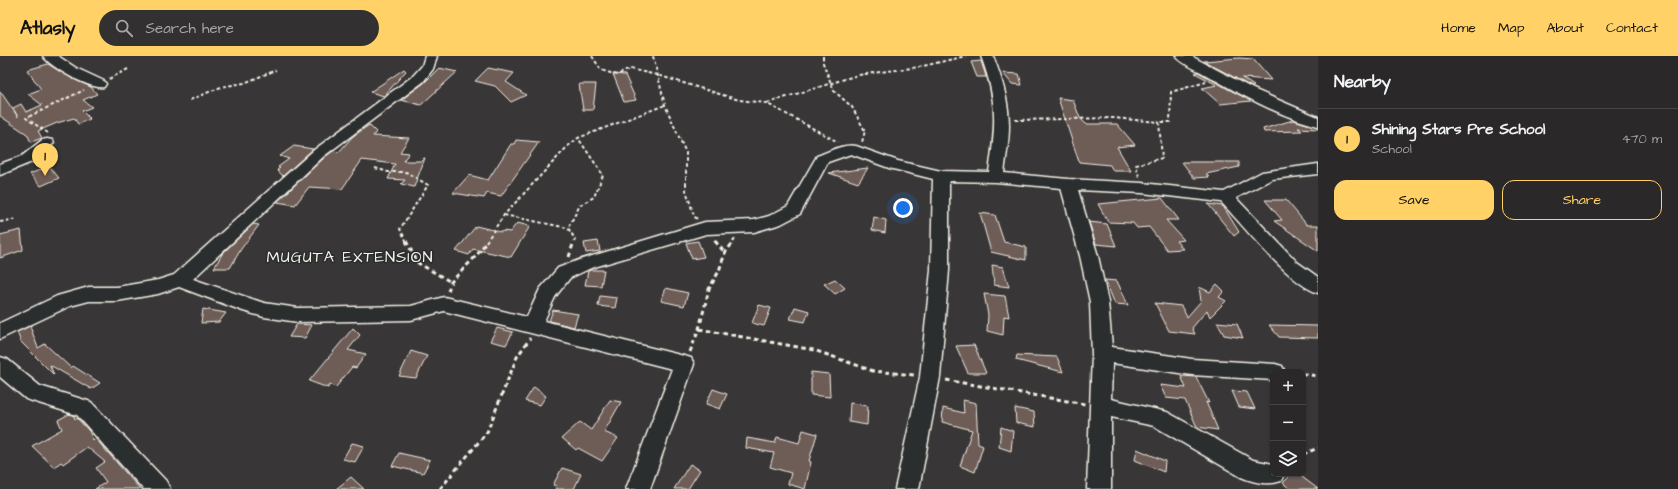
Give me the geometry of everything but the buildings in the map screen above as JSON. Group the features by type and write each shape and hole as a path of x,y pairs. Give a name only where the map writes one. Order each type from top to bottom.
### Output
{"street":[{"path":"49,56 71,71 99,84"},
{"path":"0,331 64,301 89,294 117,294 158,287 180,280 319,153 418,79 430,64 432,56"},
{"path":"987,56 992,67 999,93 1002,120 996,177"},
{"path":"1182,56 1220,77 1289,111 1318,122"},
{"path":"0,170 26,158 47,143"},
{"path":"534,327 547,294 564,273 585,264 706,228 754,226 774,220 794,210 822,159 856,150 894,165 941,176 996,177 1068,184 1142,188 1226,197 1268,175 1318,169"},
{"path":"907,489 930,377 940,270 941,176"},
{"path":"1068,184 1089,256 1099,302 1102,354 1099,489"},
{"path":"1226,197 1290,267 1318,286"},
{"path":"180,280 243,304 264,310 292,315 411,313 444,304 684,364 638,489"},
{"path":"1102,354 1192,367 1270,372"},
{"path":"0,365 33,393 84,408 158,489"},
{"path":"1101,406 1159,418 1249,470 1270,474"}],"path":[{"path":"592,56 601,70 617,75 630,69 657,75 739,100 766,103 797,95 858,75 919,67 966,56"},
{"path":"653,56 665,105 686,153 686,190 694,216 706,228 725,253"},
{"path":"766,103 856,150 865,131 852,107 834,91 823,63 823,56"},
{"path":"47,143 48,131 26,118 128,69"},
{"path":"190,100 221,87 244,83 276,70"},
{"path":"1002,120 1113,118 1170,122 1169,110 1171,92 1220,77"},
{"path":"444,304 451,282 477,255 504,215 568,146 578,138 665,105"},
{"path":"1142,188 1136,165 1162,158 1159,122"},
{"path":"568,228 580,205 594,197 603,175 578,138"},
{"path":"375,168 388,172 406,172 428,185 400,229 418,264 451,282"},
{"path":"504,215 568,228 574,239 564,273"},
{"path":"0,222 17,219"},
{"path":"684,364 699,329 709,289 719,271 725,253 734,240 754,226"},
{"path":"440,489 487,432 517,357 534,327"},
{"path":"699,329 814,350 873,371 930,377 1101,406"},
{"path":"1306,374 1318,376"},
{"path":"1306,453 1318,448"}],"place":[{"name":"Shining Stars Pre School","path":"45,176"}],"district":[{"name":"MUGUTA EXTENSION","path":"350,256"}]}
